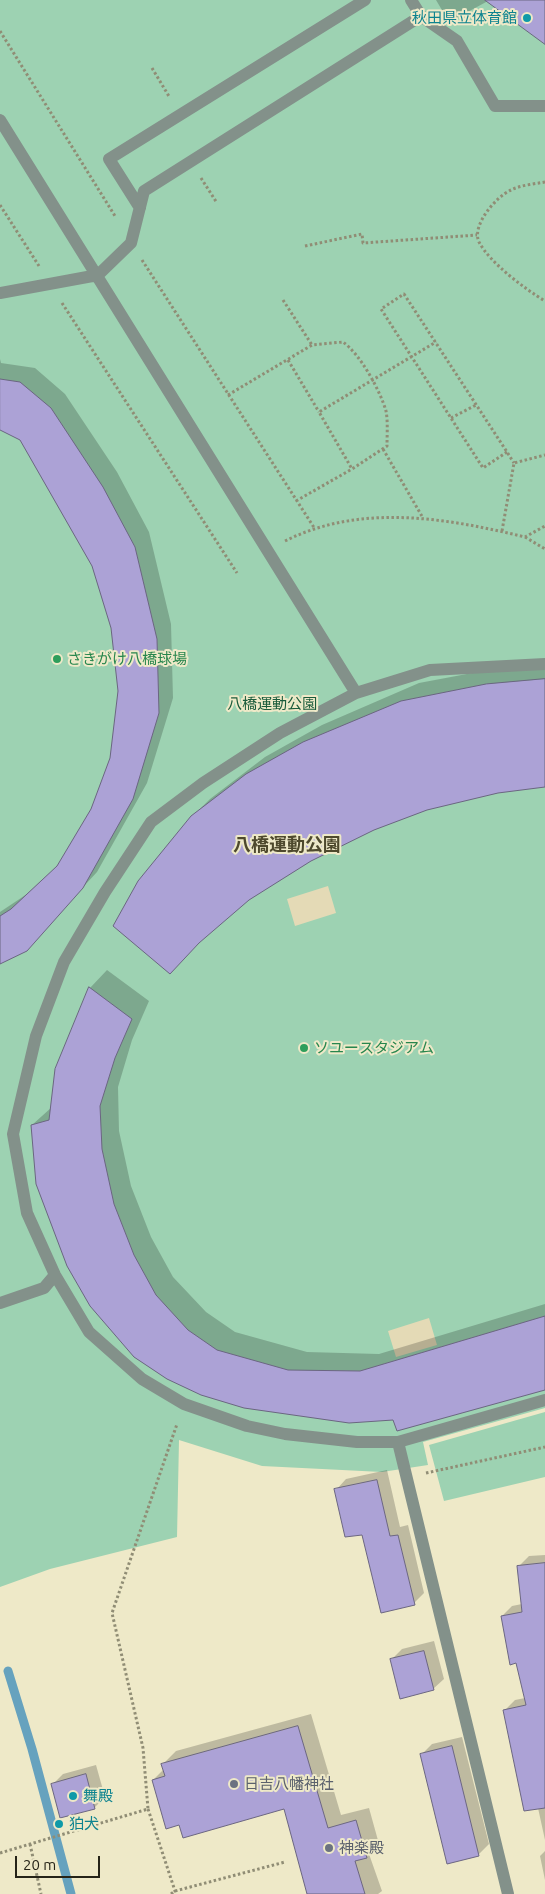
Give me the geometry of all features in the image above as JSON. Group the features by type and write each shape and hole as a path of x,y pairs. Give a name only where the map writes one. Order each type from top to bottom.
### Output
{"street":[{"path":"140,208 109,159 365,0"},
{"path":"411,0 421,16 457,41 495,106 545,106"},
{"path":"0,293 98,275 131,243 144,191 421,16"},
{"path":"0,120 356,692"},
{"path":"545,664 430,670 356,692 280,733 203,783 151,822 105,892 64,962 36,1036 13,1134 27,1213 56,1276 89,1332 142,1379 184,1404 247,1426 285,1434 357,1442 398,1442 545,1400"},
{"path":"0,1302 44,1288 56,1276"},
{"path":"398,1442 508,1894"}],"path":[{"path":"0,31 131,243 315,529"},
{"path":"152,68 180,116"},
{"path":"190,161 217,203"},
{"path":"545,182 512,189 498,198 479,228 478,235 488,254 501,267 545,301"},
{"path":"0,204 237,573"},
{"path":"305,246 362,234 364,243 478,235"},
{"path":"502,532 514,463 507,452 476,405 436,342 404,294 381,309 483,468 507,452"},
{"path":"283,300 312,345"},
{"path":"228,395 312,345 343,342 352,348 372,380 386,412 387,446 296,502"},
{"path":"320,412 436,342"},
{"path":"288,360 352,469"},
{"path":"451,418 476,405"},
{"path":"384,449 423,518"},
{"path":"514,463 545,455"},
{"path":"268,550 323,525 371,518 423,518 462,522 525,537 545,549"},
{"path":"525,537 545,526"},
{"path":"175,1892 148,1809 144,1748 112,1613 184,1404"},
{"path":"406,1478 545,1447"},
{"path":"0,1853 148,1809"},
{"path":"30,1844 41,1894"},
{"path":"171,1894 285,1862"}],"green space":[{"name":"八橋運動公園","path":"0,0 545,0 545,1408 423,1442 428,1465 382,1472 262,1466 179,1440 177,1537 50,1569 0,1587"},
{"path":"545,1412 545,1477 444,1501 429,1445"}],"sand":[{"path":"328,886 336,913 295,926 287,899"},
{"path":"429,1318 437,1345 396,1357 388,1331"}],"building":[{"name":"秋田県立体育館","path":"485,0 545,0 545,44"},
{"path":"0,379 20,382 51,408 103,487 135,547 157,639 159,713 133,799 83,888 27,951 0,964 0,916 11,909 57,866 91,809 110,758 118,691 111,628 92,566 20,440 0,430"},
{"path":"545,679 545,787 498,793 427,810 374,830 311,861 249,900 199,943 170,974 113,926 138,881 191,816 246,774 303,742 401,701 486,684"},
{"path":"89,987 132,1019 115,1058 100,1106 102,1149 114,1204 134,1255 156,1295 188,1330 217,1350 288,1370 360,1371 545,1316 545,1390 397,1431 393,1420 349,1423 244,1408 201,1395 167,1379 134,1357 90,1306 67,1266 36,1184 31,1125 49,1120 55,1069"},
{"path":"377,1480 390,1536 398,1535 415,1605 381,1613 362,1535 345,1537 334,1489"},
{"path":"545,1563 545,1808 524,1811 503,1710 526,1705 516,1663 510,1665 501,1616 522,1612 517,1566"},
{"path":"424,1651 434,1690 400,1699 390,1659"},
{"name":"日吉八幡神社","path":"298,1726 328,1828 356,1820 367,1858 355,1861 365,1894 307,1894 284,1809 183,1838 179,1825 166,1829 152,1780 165,1776 161,1764"},
{"path":"452,1746 479,1856 447,1864 420,1754"},
{"name":"舞殿","path":"86,1774 95,1809 60,1818 51,1784"}],"waterway":[{"path":"8,1671 32,1749 71,1894"}],"place":[{"name":"秋田県立体育館","path":"527,18"},
{"name":"さきがけ八橋球場","path":"57,659"},
{"name":"ソユースタジアム","path":"304,1048"},
{"name":"日吉八幡神社","path":"234,1784"},
{"name":"舞殿","path":"73,1796"},
{"name":"狛犬","path":"59,1824"},
{"name":"神楽殿","path":"329,1848"}],"district":[{"name":"八橋運動公園","path":"287,845"}]}
